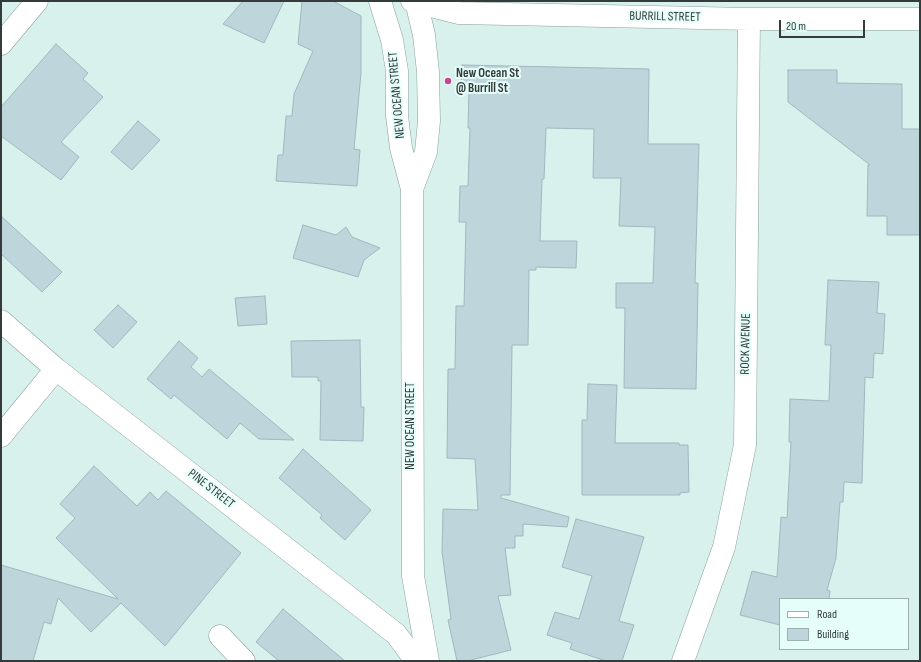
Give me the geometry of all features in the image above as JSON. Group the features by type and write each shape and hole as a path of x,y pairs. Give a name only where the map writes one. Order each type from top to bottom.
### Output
{"main road":[{"path":"1,44 37,1"},
{"name":"NEW OCEAN STREET","path":"380,1 392,40 397,71 397,116 401,148 412,190 413,576 428,661"},
{"name":"NEW OCEAN STREET","path":"412,190 426,152 429,121 428,72 424,35 415,2"},
{"name":"BURRILL STREET","path":"415,2 459,13 749,18 917,13"},
{"name":"ROCK AVENUE","path":"683,661 724,547 745,445 749,18"},
{"name":"PINE STREET","path":"1,321 56,369 396,634 416,661"},
{"path":"1,436 56,369"},
{"path":"220,636 244,661"}],"building":[{"path":"243,1 284,1 264,43 223,24"},
{"path":"302,1 333,1 361,16 361,73 354,149 360,150 357,186 276,181 278,155 283,155 286,116 292,116 294,94 313,51 298,44"},
{"path":"56,44 88,73 83,79 103,97 61,142 79,157 61,180 1,136 1,107"},
{"path":"462,65 649,69 648,144 699,144 695,283 698,283 696,389 624,388 625,308 616,308 616,283 653,283 655,227 619,226 621,178 593,178 594,129 546,128 544,179 542,179 540,241 577,241 576,268 536,267 536,270 529,270 528,345 512,345 510,495 501,495 501,498 569,517 567,527 523,524 523,536 515,536 515,548 505,548 511,595 498,596 511,650 467,661 457,661 448,620 451,619 442,552 443,509 478,510 475,459 447,458 448,369 455,369 456,306 464,306 466,222 459,222 460,186 468,186 470,128 468,128 469,89 461,89"},
{"path":"788,70 837,70 837,83 902,84 902,129 920,129 920,235 887,235 887,216 867,216 868,165 870,165 788,102"},
{"path":"138,121 160,140 132,170 111,152"},
{"path":"1,216 62,272 42,292 1,254"},
{"path":"303,225 336,235 346,227 352,237 380,248 364,260 358,277 293,258"},
{"path":"828,280 879,282 877,313 885,314 883,354 874,353 873,378 865,377 862,483 844,482 843,502 840,502 836,558 827,590 830,591 829,598 779,598 779,625 740,615 752,571 777,577 781,517 787,518 791,442 789,442 790,399 829,401 831,345 825,345"},
{"path":"265,296 267,324 238,326 235,298"},
{"path":"118,305 137,322 113,348 94,330"},
{"path":"360,340 361,407 364,407 363,441 320,440 321,381 318,381 318,377 292,377 291,341"},
{"path":"179,341 198,358 191,367 202,377 209,369 294,440 259,439 240,423 227,439 174,395 171,399 147,379"},
{"path":"588,384 617,385 615,443 679,443 679,445 688,445 689,492 680,493 680,495 582,495 582,420 587,420"},
{"path":"303,449 371,510 345,540 320,518 322,515 279,478"},
{"path":"94,466 137,506 150,492 158,500 166,491 241,553 165,646 121,603 91,632 58,598 51,624 44,622 33,661 1,661 1,565 118,599 56,538 75,518 60,504"},
{"path":"576,519 644,537 619,621 634,625 622,661 606,661 570,649 572,643 547,635 555,612 579,619 592,576 562,567"},
{"path":"283,609 345,661 279,661 256,642"}],"place":[{"name":"New Ocean St @ Burrill St","path":"448,81"}]}
